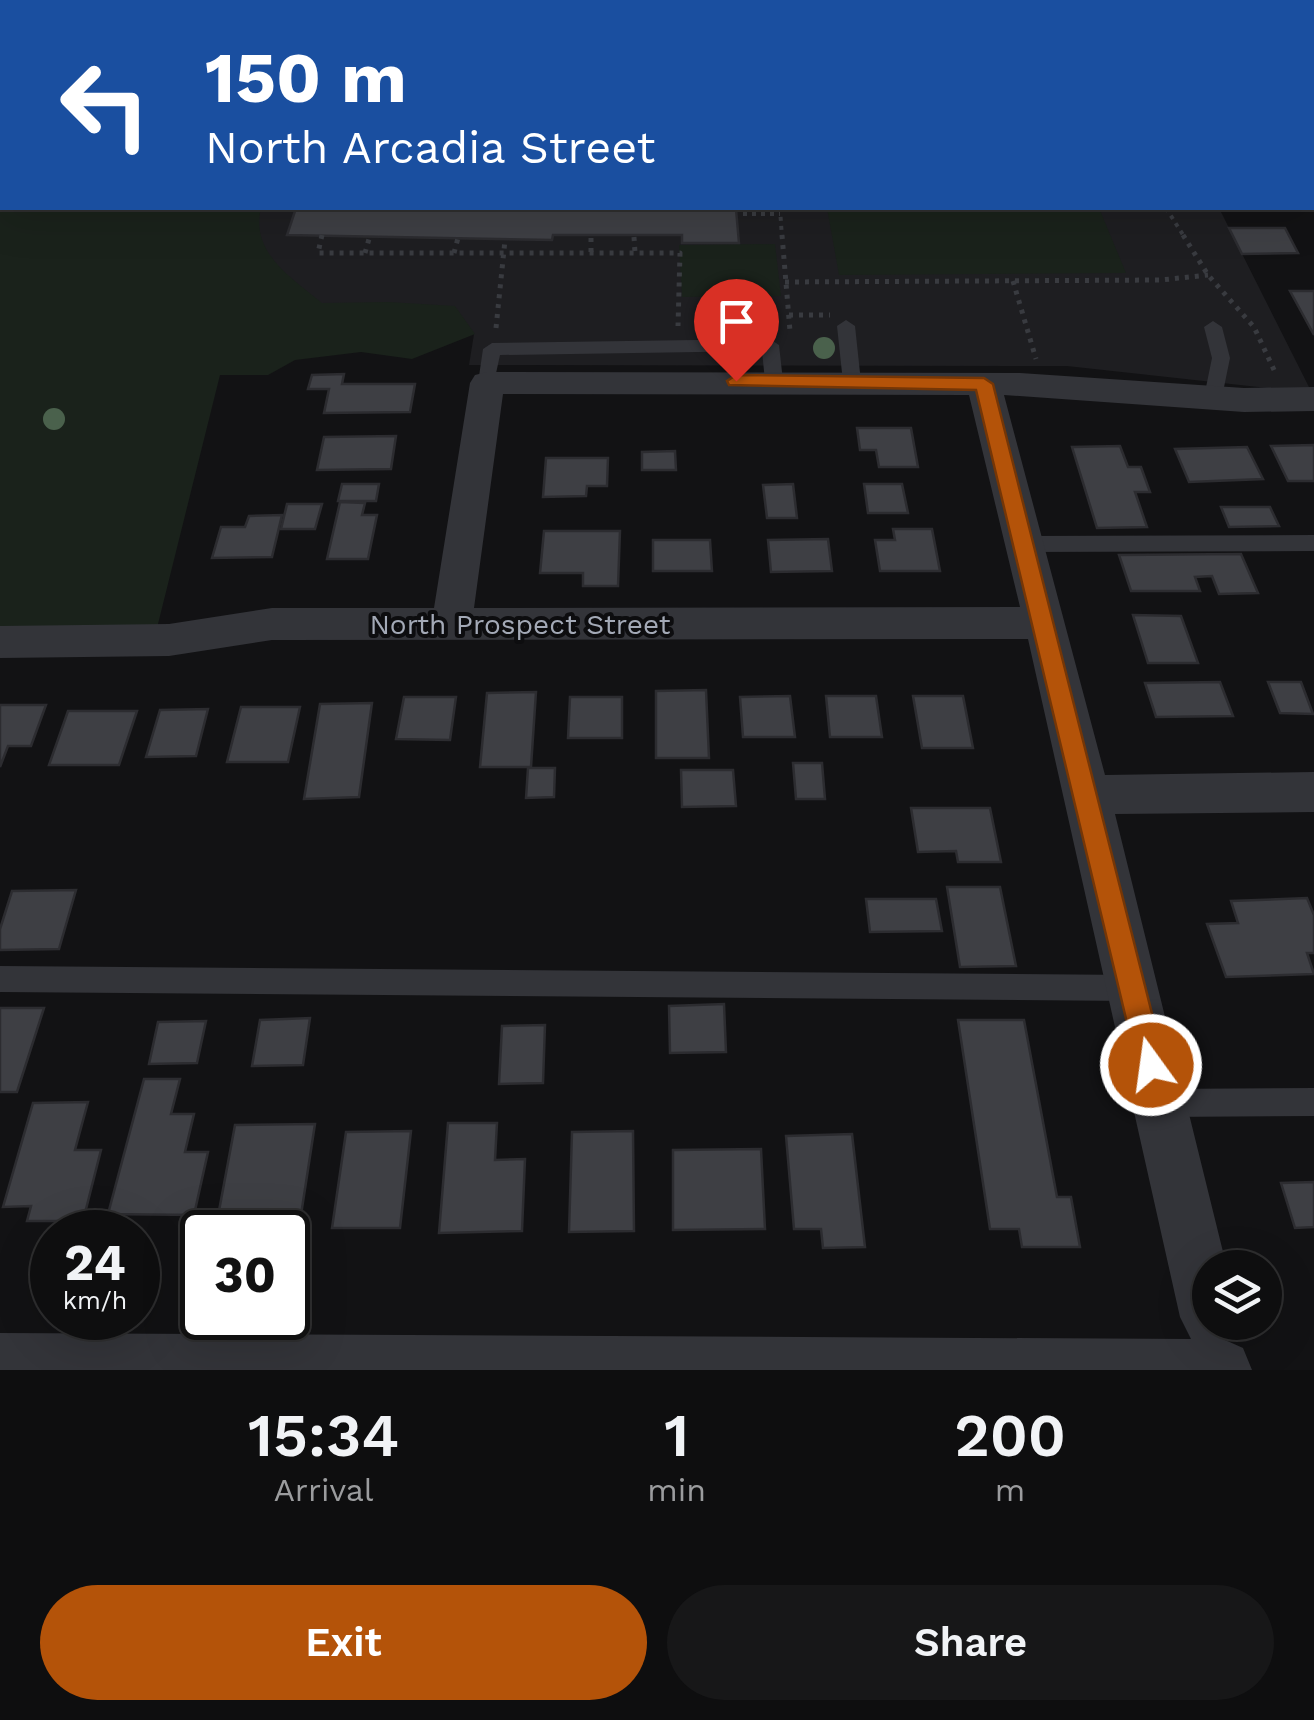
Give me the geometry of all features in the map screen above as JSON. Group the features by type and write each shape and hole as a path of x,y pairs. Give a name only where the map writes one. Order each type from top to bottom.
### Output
{"street":[{"path":"452,624 486,383 984,384 1301,399"},
{"path":"984,384 1088,795 1195,1250"},
{"name":"North Prospect Street","path":"0,642 170,640 272,624 1042,623"},
{"path":"1088,795 1314,792"},
{"path":"0,1363 1222,1370 1215,1340"}],"lane":[{"path":"838,320 852,382"},
{"path":"1213,327 1220,358 1213,397"},
{"path":"1023,544 1314,543"},
{"path":"0,979 1133,988"},
{"path":"1160,1103 1314,1102"}],"path":[{"path":"1167,210 1208,275 1254,327 1301,399"},
{"path":"743,214 780,211 791,346"},
{"path":"322,235 318,254 680,253 678,330"},
{"path":"634,237 635,253"},
{"path":"454,253 458,238"},
{"path":"591,238 591,254"},
{"path":"366,253 370,239"},
{"path":"410,254 414,239"},
{"path":"496,329 505,240"},
{"path":"785,282 1162,280 1208,275"},
{"path":"1013,281 1037,360"},
{"path":"788,315 838,320"}],"shaded area":[{"path":"0,210 261,210 259,224 268,251 287,274 322,303 455,306 475,334 412,359 361,352 295,360 268,375 220,375 157,628 0,628"},
{"path":"260,210 1220,210 1312,393 1067,366 469,365 474,334 229,336"},
{"path":"827,210 1100,210 1126,273 839,275"},
{"path":"775,244 781,296 682,297 679,245"}],"building":[{"path":"295,210 736,210 739,243 682,243 682,235 553,235 552,240 287,235"},
{"path":"1229,228 1285,228 1298,253 1242,254"},
{"path":"1290,291 1314,291 1314,335"},
{"path":"344,374 342,384 415,384 410,412 324,413 329,389 308,389 312,375"},
{"path":"857,428 911,428 918,467 879,467 876,450 860,450"},
{"path":"396,436 391,469 317,470 324,437"},
{"path":"1314,445 1314,481 1288,481 1271,446"},
{"path":"1120,446 1128,467 1141,467 1150,492 1135,492 1147,527 1097,528 1072,447"},
{"path":"1247,447 1263,479 1189,482 1175,449"},
{"path":"675,451 676,470 642,470 642,452"},
{"path":"546,458 608,458 607,486 587,486 586,496 543,497"},
{"path":"342,484 379,484 376,501 338,501"},
{"path":"793,484 797,518 767,518 763,485"},
{"path":"864,484 902,484 908,513 868,513"},
{"path":"340,502 365,503 362,515 377,515 368,559 327,559"},
{"path":"287,504 322,504 315,529 281,529"},
{"path":"1221,507 1270,507 1279,526 1229,527"},
{"path":"282,515 272,557 212,558 221,527 245,527 249,516"},
{"path":"893,529 932,529 940,571 880,571 875,540 895,540"},
{"path":"544,531 620,531 618,586 583,586 583,573 540,573"},
{"path":"828,539 832,571 771,572 768,540"},
{"path":"653,540 710,540 712,571 653,571"},
{"path":"1241,554 1258,593 1219,594 1212,576 1195,577 1200,591 1131,591 1119,555"},
{"path":"1133,615 1181,616 1198,663 1148,663"},
{"path":"1220,682 1233,716 1156,717 1145,683"},
{"path":"1268,682 1301,682 1313,714 1280,713"},
{"path":"706,690 709,758 656,758 656,691"},
{"path":"536,692 531,767 480,767 487,693"},
{"path":"790,696 795,737 743,737 740,697"},
{"path":"826,696 876,696 882,737 830,737"},
{"path":"913,696 963,696 973,748 922,748"},
{"path":"404,697 456,697 450,740 396,739"},
{"path":"570,697 622,697 622,738 568,738"},
{"path":"372,703 359,797 304,799 320,704"},
{"path":"0,705 46,705 31,746 8,746 0,767"},
{"path":"241,707 300,707 288,762 227,762"},
{"path":"208,709 196,756 146,757 160,710"},
{"path":"68,711 137,711 119,765 49,765"},
{"path":"793,763 822,763 825,799 796,799"},
{"path":"528,768 555,768 554,797 526,798"},
{"path":"681,770 733,770 736,806 682,807"},
{"path":"911,808 990,808 1001,862 958,862 956,851 918,852"},
{"path":"947,887 1000,887 1016,966 960,967"},
{"path":"76,890 59,949 0,950 0,929 12,891"},
{"path":"1307,898 1314,915 1314,953 1307,953 1314,974 1226,977 1207,924 1238,923 1231,901"},
{"path":"866,899 936,899 942,931 870,932"},
{"path":"724,1004 726,1052 670,1053 669,1006"},
{"path":"0,1008 44,1008 17,1092 0,1092"},
{"path":"310,1018 303,1065 252,1066 260,1020"},
{"path":"958,1020 1024,1020 1057,1197 1071,1197 1080,1247 1022,1247 1019,1229 990,1229"},
{"path":"206,1021 197,1063 149,1064 158,1022"},
{"path":"545,1025 543,1083 499,1084 502,1026"},
{"path":"144,1079 180,1079 171,1114 194,1114 185,1152 208,1152 195,1210 180,1210 180,1215 160,1215 160,1210 109,1210"},
{"path":"88,1102 75,1150 101,1150 86,1210 30,1210 27,1221 31,1206 3,1207 33,1103"},
{"path":"448,1123 497,1123 495,1160 525,1159 522,1231 439,1233"},
{"path":"315,1124 302,1210 219,1210 235,1125"},
{"path":"411,1131 400,1228 332,1228 346,1132"},
{"path":"633,1131 634,1231 569,1232 572,1132"},
{"path":"852,1134 865,1247 823,1248 821,1229 794,1229 786,1136"},
{"path":"761,1149 765,1229 673,1230 673,1150"},
{"path":"1314,1182 1314,1227 1295,1228 1281,1183"}],"route":[{"path":"736,381 984,384 1088,795 1151,1065"}]}
